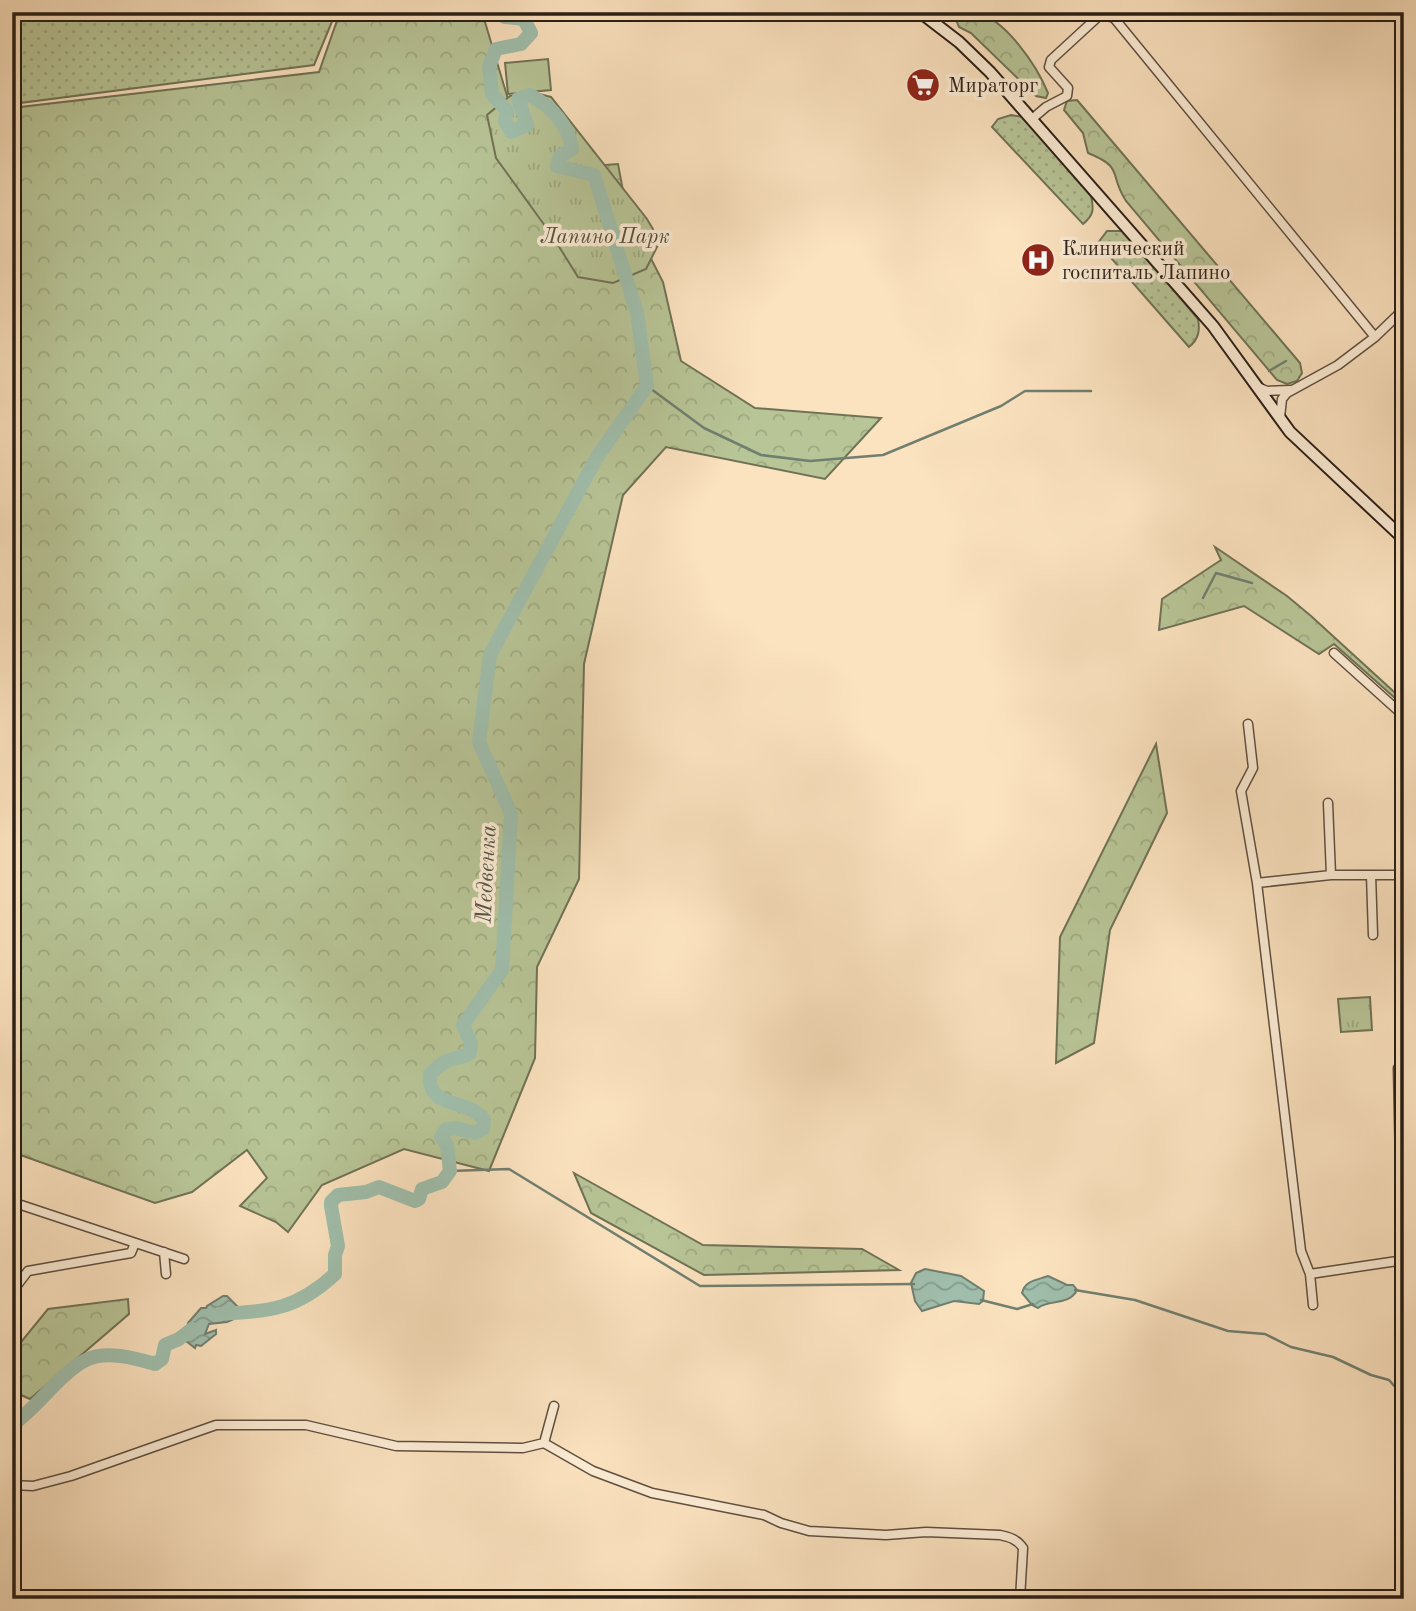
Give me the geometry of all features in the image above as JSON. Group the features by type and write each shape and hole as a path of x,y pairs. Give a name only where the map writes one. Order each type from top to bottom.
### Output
{"main road":[{"path":"925,14 980,61 1032,119 1213,326 1280,418 1304,446 1404,539"}],"street":[{"path":"1032,119 1046,107 1067,96 1068,88 1049,66 1051,60 1101,14 1114,18 1375,337"},
{"path":"1280,418 1282,399 1293,389 1338,365 1375,337 1404,309"},
{"path":"1260,388 1276,391 1293,389"},
{"path":"1334,653 1404,716"},
{"path":"1248,724 1253,768 1241,791 1257,883 1301,1251 1310,1274 1313,1305"},
{"path":"1328,803 1331,875"},
{"path":"1257,883 1331,875 1404,875"},
{"path":"1371,875 1373,935"},
{"path":"1310,1274 1403,1260 1398,1068 1404,1068"},
{"path":"12,1202 184,1259"},
{"path":"12,1292 28,1271 131,1253 135,1243"},
{"path":"163,1252 166,1274"},
{"path":"544,1443 554,1406"},
{"path":"12,1485 33,1486 71,1476 216,1425 306,1425 396,1446 523,1448 544,1443 593,1471 629,1485 670,1498 764,1515 781,1524 809,1531 886,1535 999,1535 1011,1538 1018,1541 1023,1548 1020,1599"}],"green space":[{"path":"12,12 336,12 314,65 12,104"},
{"path":"340,12 482,12 508,99 591,166 618,164 627,212 663,282 681,361 755,408 881,418 825,479 666,447 623,495 584,664 579,879 537,967 535,1058 489,1171 404,1149 322,1185 288,1232 276,1222 240,1206 267,1178 247,1150 192,1192 155,1203 12,1152 12,1066 18,1053 12,909 12,108 319,72"},
{"path":"953,12 975,12 998,23 1028,57 1048,93 1046,98 1036,96 971,33 959,27"},
{"path":"548,59 551,90 508,94 505,63"},
{"name":"Лапино Парк","path":"535,93 551,97 647,219 660,241 646,269 613,283 578,277 553,237 496,158 487,115 510,96"},
{"path":"1077,100 1300,363 1302,373 1297,381 1287,384 1277,380 1126,201 1112,167 1088,153 1083,133 1064,110 1067,101"},
{"path":"1011,115 1023,117 1091,196 1092,212 1083,224 992,127 998,119"},
{"path":"1107,231 1122,231 1129,237 1198,319 1198,334 1189,347 1098,243"},
{"path":"1215,547 1287,596 1311,616 1404,701 1404,706 1334,644 1319,654 1244,606 1159,630 1162,599 1221,560"},
{"path":"1156,744 1167,813 1110,930 1094,1043 1056,1063 1060,937"},
{"path":"1370,997 1372,1030 1341,1032 1338,999"},
{"path":"574,1173 703,1245 862,1249 899,1270 704,1275 591,1213"},
{"path":"128,1299 129,1314 30,1399 12,1391 12,1353 48,1309"}],"water":[{"path":"925,1269 961,1276 984,1291 983,1301 979,1304 954,1301 922,1311 915,1301 911,1283 916,1273"},
{"path":"1048,1276 1073,1285 1077,1290 1069,1298 1038,1308 1022,1293 1029,1283"},
{"path":"227,1296 238,1307 234,1319 209,1324 205,1334 216,1330 216,1334 201,1346 196,1345 195,1348 179,1339 186,1333 188,1323 201,1308 206,1308"}],"waterway":[{"name":"Медвенка","path":"219,1314 268,1310 295,1302 321,1286 335,1274 338,1246 331,1202 338,1195 366,1192 379,1187 415,1201 419,1199 422,1189 442,1182 450,1171 447,1145 441,1137 446,1129 456,1128 475,1133 483,1129 484,1120 477,1113 441,1099 435,1093 430,1074 446,1061 470,1053 471,1043 463,1025 502,970 511,814 479,742 490,655 597,457 647,386 637,313 594,175 557,166 560,156 572,149 563,124 545,105 530,95 518,99 527,125 511,132 505,121 507,111 492,94 489,67 496,49 521,44 531,33 524,19 505,17 497,12"},
{"path":"1269,371 1286,361"},
{"path":"647,386 704,428 761,455 810,461 883,455 1001,406 1025,391 1091,391"},
{"path":"1203,598 1216,573 1252,583"},
{"path":"450,1171 509,1169 700,1286 914,1284"},
{"path":"1075,1290 1135,1300 1228,1331 1265,1334 1291,1347 1333,1357 1371,1375 1389,1380 1404,1397"},
{"path":"981,1300 1017,1309 1033,1304"},
{"name":"Медвенка","path":"12,1425 67,1373 86,1360 111,1355 155,1364 162,1359 165,1345 192,1329"}],"place":[{"name":"Мираторг","path":"923,85"},
{"name":"Клинический госпиталь Лапино","path":"1038,260"}]}
